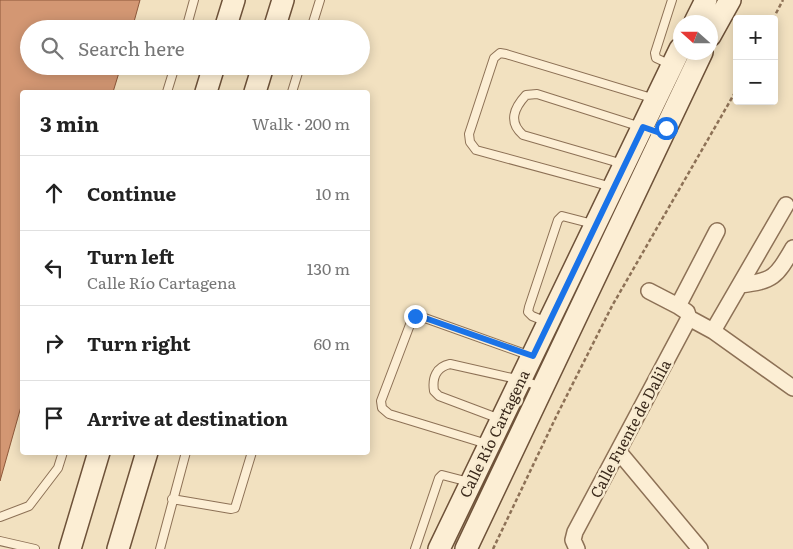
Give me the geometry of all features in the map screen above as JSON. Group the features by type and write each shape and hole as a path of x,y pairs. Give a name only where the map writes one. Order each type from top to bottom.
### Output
{"main road":[{"path":"228,20 234,0"},
{"path":"277,20 283,0"},
{"path":"698,15 706,0"},
{"path":"718,22 730,0"},
{"name":"Calle Río Cartagena","path":"466,549 542,388 653,130 657,99 676,60"},
{"name":"Calle Río Cartagena","path":"440,549 625,165 653,130 697,60"},
{"path":"207,90 211,75"},
{"path":"255,90 258,75"},
{"path":"70,549 98,455"},
{"path":"118,549 146,455"}],"street":[{"path":"713,331 786,205"},
{"path":"678,306 717,231"},
{"path":"740,285 760,283 771,278 779,272 793,248"},
{"path":"649,291 678,306 686,312 689,318 713,331 793,388"},
{"name":"Calle Fuente de Dalila","path":"575,544 575,532 689,318"},
{"path":"618,452 700,549"}],"lane":[{"path":"188,20 194,0"},
{"path":"314,20 320,0"},
{"path":"672,0 655,53 656,58 660,61 673,58"},
{"path":"614,187 476,150 470,142 469,134 494,58 500,53 506,54 657,99"},
{"path":"168,90 172,75"},
{"path":"293,90 297,75"},
{"path":"625,165 523,134 516,129 514,120 518,104 526,95 537,94 653,130"},
{"path":"549,323 532,316 528,312 558,220 562,216 567,216 596,225"},
{"path":"489,445 389,414 382,408 381,401 411,322 415,316 422,317 533,356"},
{"path":"502,420 439,396 434,391 433,384 438,370 442,366 450,364 521,380 542,388"},
{"path":"0,517 28,506 58,468 61,455"},
{"path":"160,549 185,455"},
{"path":"172,499 231,509 235,508 251,455"},
{"path":"414,549 442,474 471,483"},
{"path":"0,541 35,549"}],"path":[{"path":"775,15 783,0"},
{"path":"493,549 612,306 733,96"}],"building":[{"path":"0,0 140,0 134,20 20,20 20,75 118,75 114,90 20,90 20,410 0,481"}],"route":[{"path":"415,316 533,356 643,127 663,134 666,128"}]}
